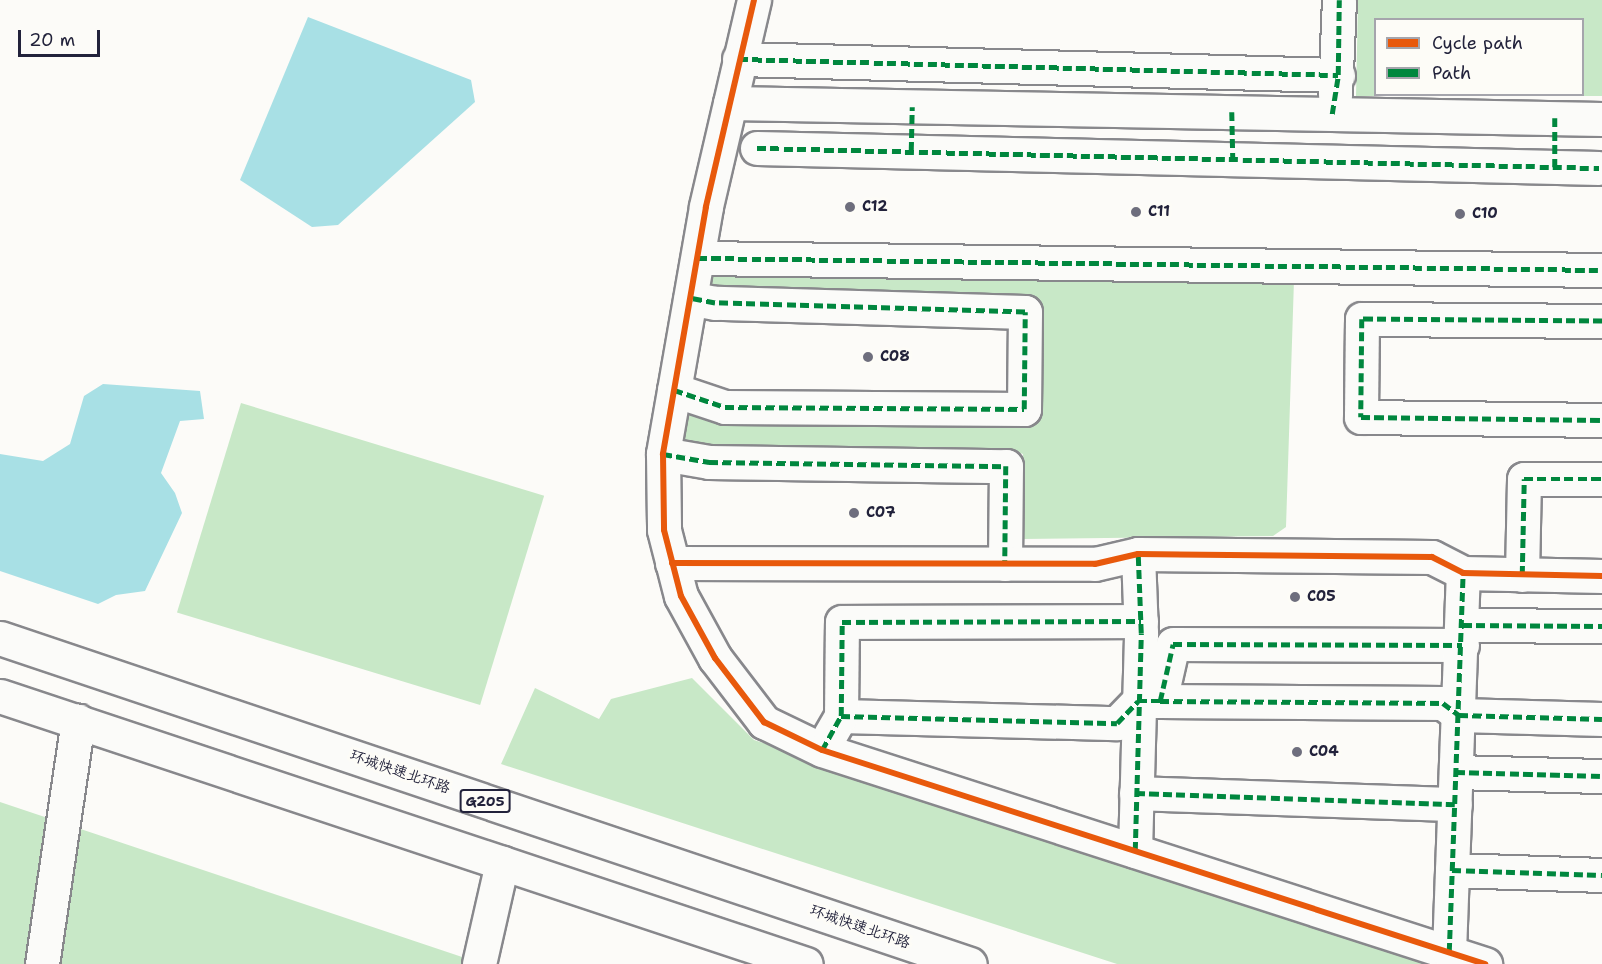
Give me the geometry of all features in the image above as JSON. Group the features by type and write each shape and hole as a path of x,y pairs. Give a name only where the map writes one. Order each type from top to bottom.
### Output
{"main road":[{"path":"754,0 706,207 663,454 664,530 672,563 681,596 715,658 764,722 822,750 1485,964"},
{"path":"1332,114 1338,75 1339,0"},
{"path":"740,59 1338,75"},
{"path":"730,103 1602,119"},
{"path":"911,151 912,106"},
{"path":"1232,112 1233,159"},
{"path":"1555,118 1555,167"},
{"path":"757,148 1599,168"},
{"path":"698,258 1602,270"},
{"path":"674,390 725,407 1024,409 1025,312 716,303 690,298"},
{"path":"1602,321 1362,319 1361,417 1602,420"},
{"path":"663,454 709,462 1006,466 1005,564"},
{"path":"1522,575 1524,479 1602,479"},
{"path":"672,563 1095,564 1138,554 1432,557 1463,573 1602,576"},
{"path":"1135,851 1136,793 1149,701 1141,621 1138,554"},
{"path":"1449,952 1463,573"},
{"path":"822,750 841,716 842,622 1141,621"},
{"path":"841,716 1116,723 1149,701 1173,644 1462,635 1602,626"},
{"name":"环城快速北环路","path":"0,638 970,964"},
{"path":"0,696 806,964"},
{"path":"1149,701 1443,704 1459,715 1602,719"},
{"path":"42,964 78,721"},
{"path":"1136,793 1456,788 1602,776"},
{"path":"478,964 502,863"},
{"path":"1452,870 1602,875"}],"green space":[{"path":"1358,0 1602,0 1602,96 1584,96 1584,18 1374,18 1374,96 1356,96"},
{"path":"711,273 1294,280 1286,527 1273,536 1023,539 1023,454 1005,449 709,451 682,440 688,403 714,422 1028,422 1038,412 1038,300 733,293 708,287"},
{"path":"241,403 544,496 480,705 177,612"},
{"path":"692,678 754,740 1465,964 1117,964 501,764 535,688 599,719 611,699"},
{"path":"0,802 483,964 0,964"}],"water":[{"path":"308,17 471,80 475,102 338,225 312,227 240,180"},
{"path":"103,384 200,391 204,419 180,421 161,473 175,493 182,513 145,591 116,595 98,604 0,571 0,454 43,461 70,444 84,396"}],"marked path":[{"path":"1332,114 1338,75 1339,0"},
{"path":"739,59 1338,75"},
{"path":"911,151 912,107"},
{"path":"1232,112 1233,159"},
{"path":"1555,118 1555,167"},
{"path":"757,148 1599,168"},
{"path":"698,258 1602,270"},
{"path":"674,390 725,407 1024,409 1025,312 715,303 690,298"},
{"path":"1602,321 1362,319 1361,417 1602,420"},
{"path":"663,454 709,462 1006,466 1005,564"},
{"path":"1522,575 1524,479 1602,479"},
{"path":"1135,851 1141,633 1138,554"},
{"path":"1449,952 1463,573"},
{"path":"822,750 841,716 842,622 1141,621"},
{"path":"1463,625 1602,626"},
{"path":"1160,701 1173,644 1462,645"},
{"path":"841,716 1117,723 1138,701 1160,701 1443,703 1459,715 1602,719"},
{"path":"1456,772 1602,776"},
{"path":"1136,793 1455,804"},
{"path":"1452,870 1602,875"}],"cycle path":[{"path":"754,0 706,207 663,454 664,530 681,596 715,658 764,722 822,750 1485,964"},
{"path":"672,563 1095,564 1138,554 1432,557 1463,573 1602,576"}],"place":[{"name":"C12","path":"850,207"},
{"name":"C11","path":"1136,212"},
{"name":"C10","path":"1460,214"},
{"name":"C08","path":"868,357"},
{"name":"C07","path":"854,513"},
{"name":"C05","path":"1295,597"},
{"name":"C04","path":"1297,752"}]}
